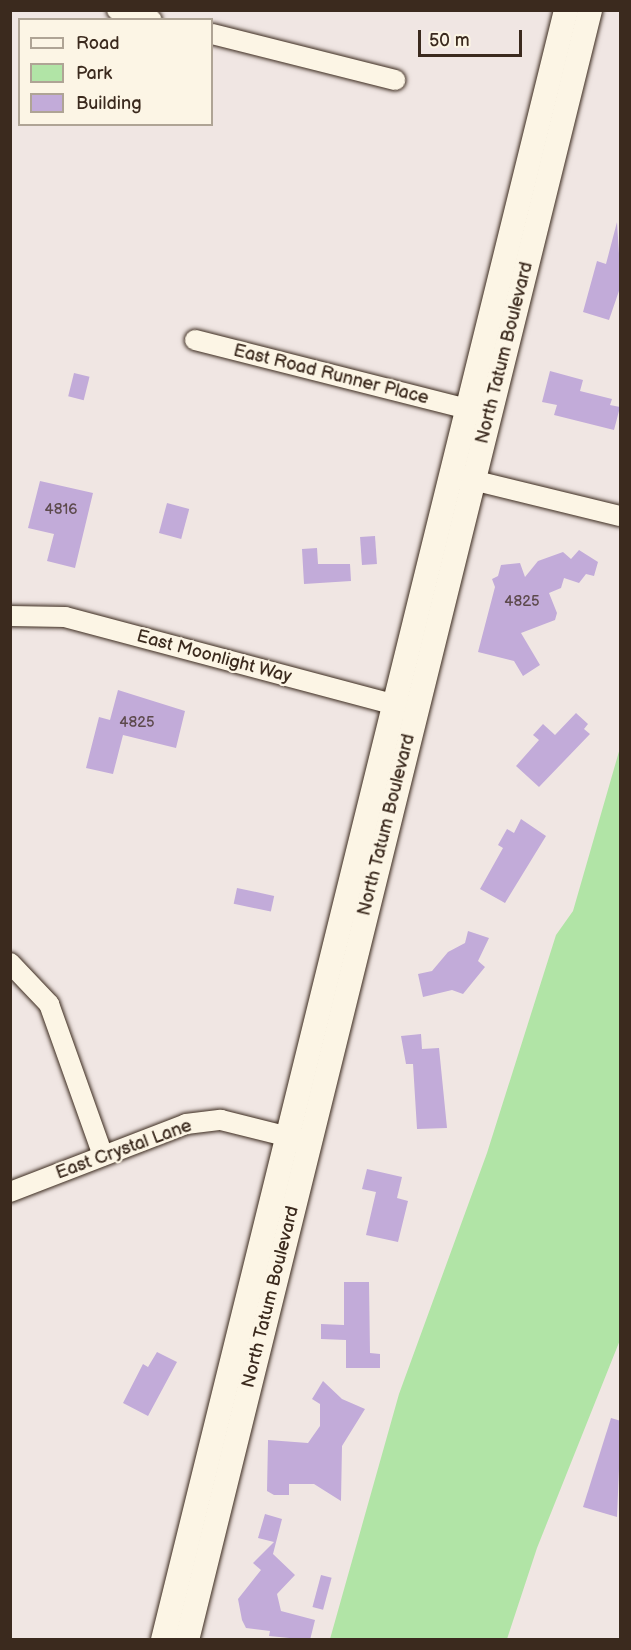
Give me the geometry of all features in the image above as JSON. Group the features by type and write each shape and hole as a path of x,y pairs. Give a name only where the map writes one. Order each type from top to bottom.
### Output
{"main road":[{"name":"North Tatum Boulevard","path":"479,411 566,10"},
{"name":"North Tatum Boulevard","path":"164,1640 298,1139 479,411 590,10"},
{"name":"North Tatum Boulevard","path":"187,1640 298,1139"}],"street":[{"path":"117,10 145,18"},
{"path":"213,34 395,80"},
{"name":"East Road Runner Place","path":"195,340 479,411"},
{"path":"462,478 621,516"},
{"name":"East Moonlight Way","path":"10,616 65,617 405,708"},
{"path":"10,963 49,1004 103,1156"},
{"name":"East Crystal Lane","path":"10,1192 203,1121 221,1120 298,1139"}],"green space":[{"path":"620,748 620,1340 537,1548 507,1639 330,1639 399,1394 487,1153 556,935 573,911"}],"building":[{"path":"617,222 621,285 609,320 583,312 597,261 606,264"},
{"path":"550,371 583,380 580,391 612,399 610,405 620,407 614,430 554,415 557,405 542,402"},
{"path":"74,373 90,377 84,400 68,396"},
{"path":"40,481 93,493 75,568 47,561 54,534 28,528"},
{"path":"167,503 189,509 181,539 159,533"},
{"path":"375,536 377,564 362,565 360,537"},
{"path":"317,548 318,564 350,564 351,581 304,584 302,549"},
{"path":"579,550 598,562 594,576 586,574 579,583 564,578 561,588 549,593 557,613 555,620 521,633 540,665 523,676 514,661 478,652 495,587 492,579 498,576 501,565 520,563 525,577 538,561 563,552 571,559"},
{"path":"118,690 185,711 176,748 123,735 113,774 86,768 99,717 110,720"},
{"path":"576,713 588,724 584,729 590,734 539,787 516,766 539,740 533,735 543,724 555,735"},
{"path":"521,819 546,836 505,903 480,889 503,848 498,845 507,829 514,833"},
{"path":"237,888 274,896 271,912 234,904"},
{"path":"468,931 489,938 478,961 485,967 463,994 452,990 423,997 418,974 432,971 448,952 465,943"},
{"path":"421,1034 422,1049 439,1048 447,1128 417,1129 413,1064 406,1064 401,1036"},
{"path":"367,1169 402,1177 397,1198 408,1201 398,1242 366,1235 376,1192 362,1189"},
{"path":"344,1282 369,1282 370,1353 380,1354 380,1368 346,1368 346,1340 321,1339 321,1324 344,1325"},
{"path":"157,1352 177,1362 148,1416 123,1403 143,1364 148,1367"},
{"path":"323,1381 342,1399 365,1409 342,1446 341,1501 314,1484 289,1484 289,1495 274,1495 267,1491 268,1440 308,1443 320,1426 320,1404 312,1399"},
{"path":"611,1418 621,1421 617,1517 583,1507"},
{"path":"265,1514 282,1519 273,1554 295,1575 277,1594 281,1611 315,1620 310,1640 269,1636 270,1631 246,1628 242,1620 238,1599 261,1570 253,1563 274,1542 258,1538"},
{"path":"321,1575 332,1578 323,1610 312,1607"}]}
